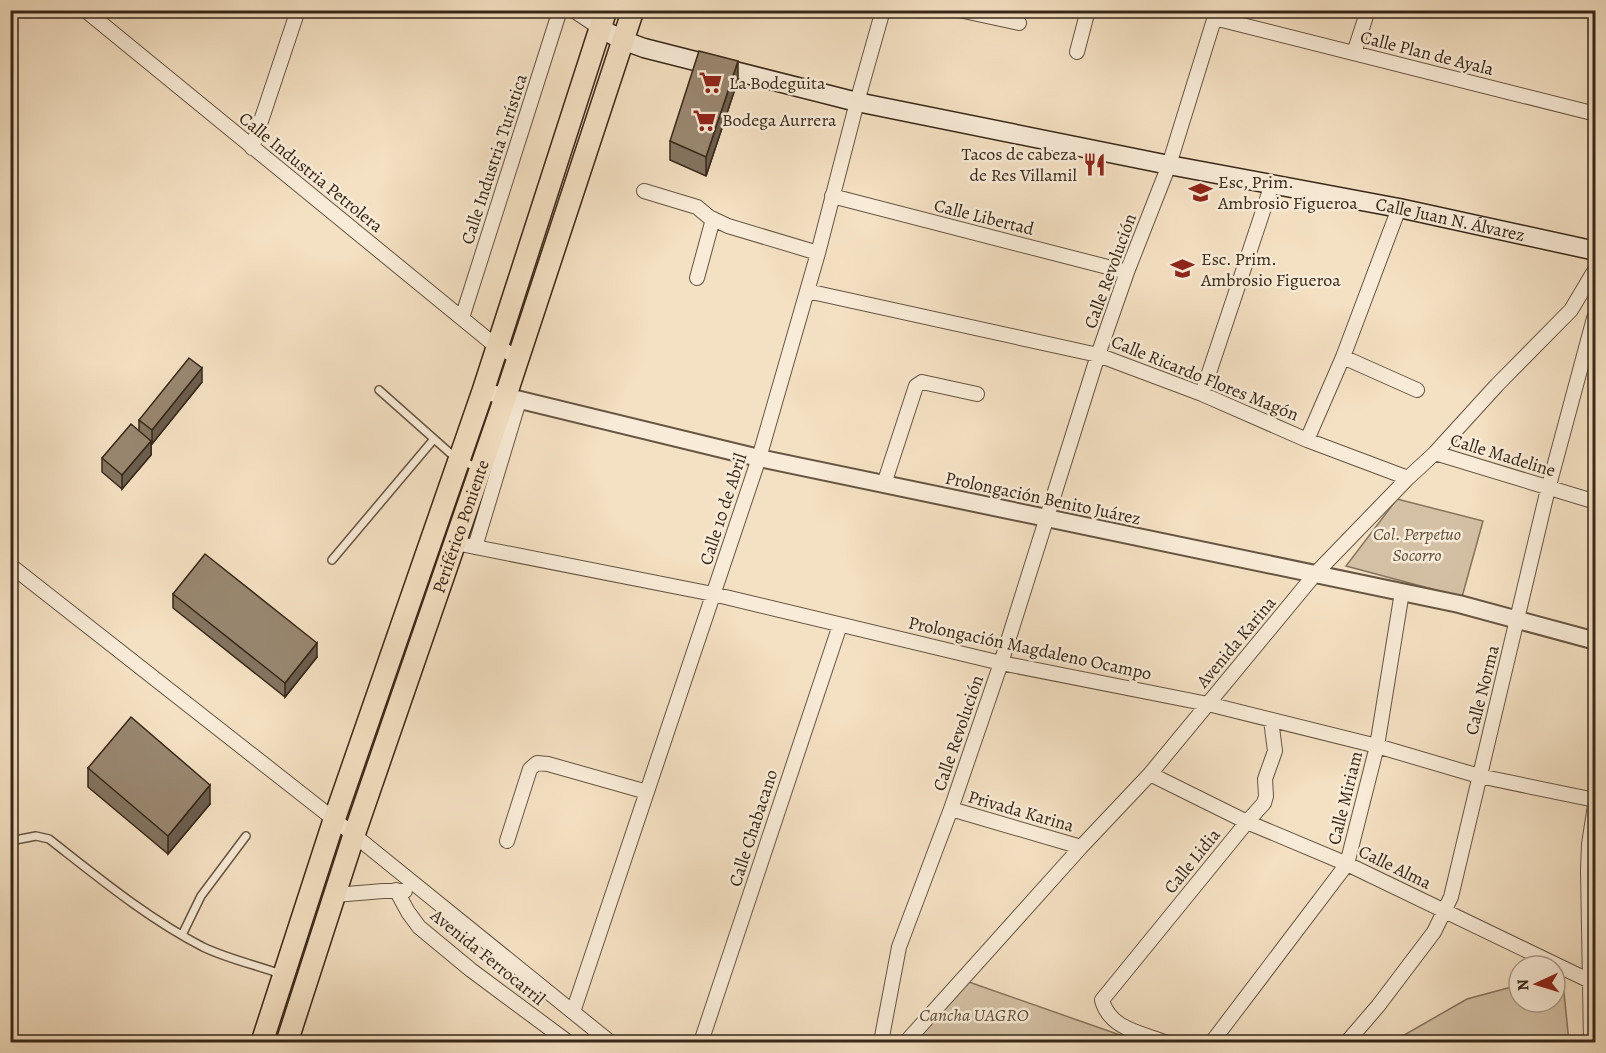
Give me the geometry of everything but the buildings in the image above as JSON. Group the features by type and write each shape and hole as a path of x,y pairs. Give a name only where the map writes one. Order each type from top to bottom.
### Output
{"main road":[{"name":"Periférico Poniente","path":"287,1042 354,835 465,545 480,470 512,399 518,357 633,10"},
{"name":"Calle Juan N. Álvarez","path":"603,19 622,40 644,48 857,102 1169,165 1400,208 1596,251"},
{"name":"Periférico Poniente","path":"262,1042 334,820 483,391 603,19"}],"street":[{"name":"Calle Industria Petrolera","path":"85,10 497,347 518,357"},
{"path":"252,148 298,10"},
{"name":"Calle Industria Turística","path":"462,318 560,10"},
{"name":"Calle Juan N. Álvarez","path":"573,10 603,19"},
{"name":"Calle 10 de Abril","path":"573,1012 759,458 818,253 883,10"},
{"path":"959,10 1019,23"},
{"path":"1077,52 1088,10"},
{"path":"1354,53 1368,10"},
{"name":"Calle Plan de Ayala","path":"1215,14 1354,53 1596,114"},
{"name":"Calle Revolución","path":"881,1042 899,947 951,809 1001,663 1098,355 1127,272 1169,165 1215,14"},
{"path":"1202,394 1272,184"},
{"path":"644,191 697,207 713,219 728,226 818,253"},
{"name":"Calle Libertad","path":"832,196 1127,272"},
{"path":"1307,440 1343,357 1354,323 1400,208"},
{"path":"697,278 713,219"},
{"name":"Avenida Karina","path":"906,1042 1081,847 1150,774 1316,573 1407,478 1435,453 1497,385 1571,310 1596,268"},
{"name":"Calle Ricardo Flores Magón","path":"807,291 1098,355 1202,394 1307,440 1407,478"},
{"path":"1571,310 1595,318"},
{"name":"Calle Norma","path":"1347,1042 1378,1006 1434,932 1451,897 1549,488 1595,318"},
{"path":"1343,357 1417,390"},
{"path":"884,484 916,386 922,382 977,394"},
{"name":"Prolongación Benito Juárez","path":"483,391 759,458 1459,604 1517,622 1596,641"},
{"path":"465,545 512,399"},
{"name":"Calle Madeline","path":"1435,453 1596,502"},
{"name":"Prolongación Magdaleno Ocampo","path":"465,545 713,594 1001,663 1208,704 1377,747 1479,776 1595,800"},
{"path":"10,565 354,835 610,1042"},
{"name":"Calle Miriam","path":"1212,1042 1347,864 1377,747 1402,592"},
{"name":"Calle Chabacano","path":"701,1042 840,625"},
{"name":"Calle Lidia","path":"1165,1042 1118,1024 1105,1012 1102,1000 1264,803 1265,779 1275,751 1271,720"},
{"path":"507,841 530,769 537,764 548,764 647,792"},
{"name":"Calle Alma","path":"1150,774 1247,822 1347,864 1590,981"},
{"path":"1591,1042 1588,870 1595,800"},
{"name":"Privada Karina","path":"951,809 1081,847"},
{"name":"Avenida Ferrocarril","path":"335,895 396,890 430,896"},
{"name":"Avenida Ferrocarril","path":"396,890 419,927 471,970 568,1042"}],"lane":[{"path":"379,390 459,460 480,470"},
{"path":"332,560 434,439"},
{"path":"10,841 36,836 49,839 134,905 182,935 218,953 284,975"},
{"path":"182,935 201,896 246,836"}],"green space":[{"name":"Col. Perpetuo Socorro","path":"1397,499 1483,521 1462,597 1346,566"},
{"name":"Cancha UAGRO","path":"966,981 1140,1042 911,1042"},
{"path":"1507,988 1507,1014 1566,1014 1569,1042 1392,1042 1467,999"}],"place":[{"name":"La Bodeguita","path":"711,83"},
{"name":"Bodega Aurrera","path":"704,120"},
{"name":"Tacos de cabeza de Res Villamil","path":"1095,164"},
{"name":"Esc, Prim. Ambrosio Figueroa","path":"1200,192"},
{"name":"Esc. Prim. Ambrosio Figueroa","path":"1183,269"}]}
